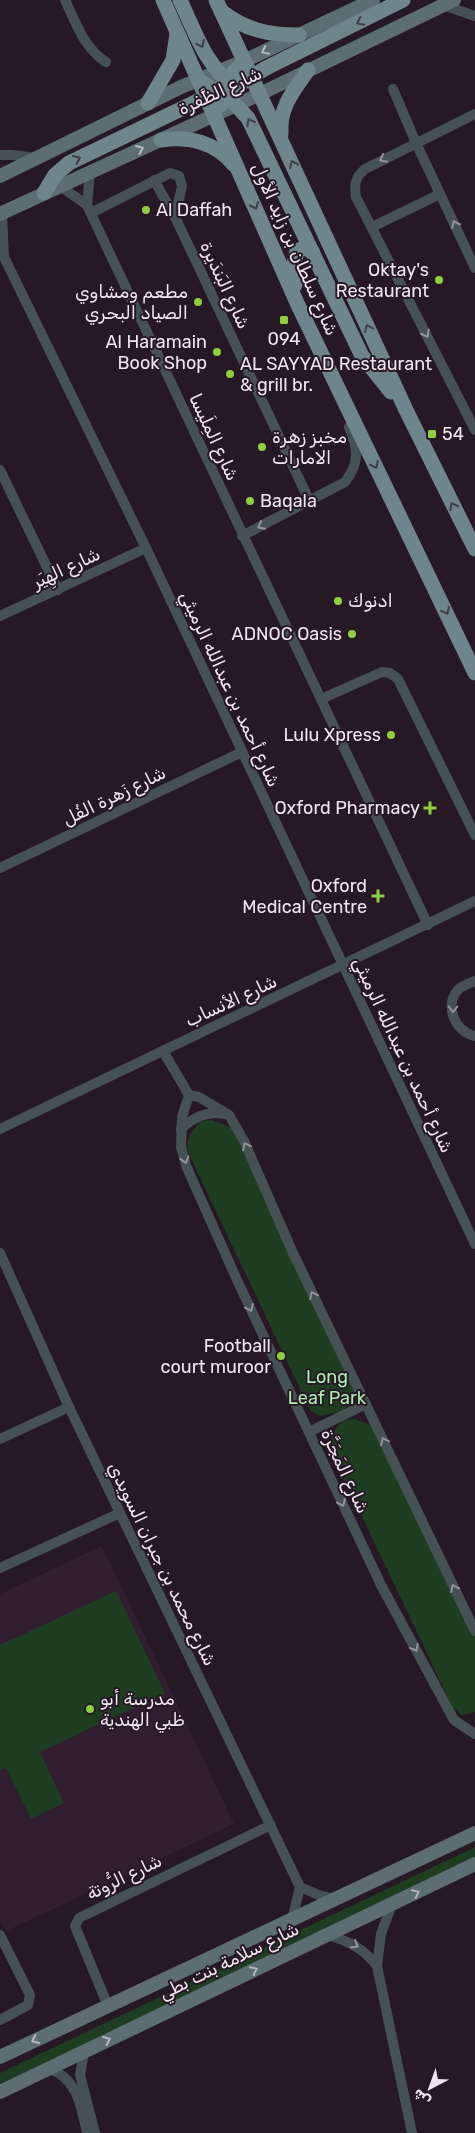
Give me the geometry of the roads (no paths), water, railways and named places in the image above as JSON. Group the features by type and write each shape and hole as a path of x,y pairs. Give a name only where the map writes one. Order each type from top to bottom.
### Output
{"main road":[{"name":"شارع سلطان بن زايد الأول","path":"163,0 198,80 224,90 214,114 298,304 475,673"},
{"path":"180,0 224,90 248,118 362,356 406,410"},
{"name":"شارع الظَّفرة","path":"244,61 372,0"},
{"path":"44,194 55,175 69,163 251,77 403,0"},
{"name":"شارع الظَّفرة","path":"260,94 448,3"},
{"name":"شارع سلطان بن زايد الأول","path":"218,5 406,410 475,549"},
{"path":"218,5 244,26 278,35 299,34"},
{"path":"148,103 173,60 177,31"},
{"path":"224,90 244,61"},
{"path":"281,138 280,122 284,105 308,70"},
{"name":"شارع الظَّفرة","path":"0,176 198,80 224,90 214,114 60,186 1,219"},
{"path":"224,90 260,94"},
{"path":"161,140 188,139 201,142 217,149 241,173"},
{"path":"298,304 293,268 294,257 297,250 304,248 312,251"},
{"name":"شارع سلامة بنت بطي","path":"0,2057 475,1833"},
{"name":"شارع سلامة بنت بطي","path":"0,2092 475,1864"}],"street":[{"path":"65,0 85,42 96,55 106,62"},
{"path":"448,3 475,16"},
{"path":"393,89 416,143 475,268"},
{"path":"475,114 365,169 355,180 356,197 475,430"},
{"path":"0,149 12,154 36,159"},
{"path":"0,155 12,154"},
{"path":"90,172 89,209 170,173 175,173 181,180 175,216"},
{"name":"شارع البَندَيرة","path":"154,180 175,216 310,502"},
{"name":"شارع المِلَيسا","path":"60,186 89,209 242,536 428,925"},
{"path":"372,227 440,194"},
{"name":"شارع أحمد بن عبدالله الرميثي","path":"1,219 2,256 146,548 475,1244"},
{"path":"242,536 345,482 358,456 357,445 332,387 326,363"},
{"path":"0,470 58,590"},
{"name":"شارع الهِيَر","path":"0,616 146,548"},
{"path":"321,699 382,672 390,673 398,679 475,835"},
{"name":"شارع زَهرة الفُل","path":"0,868 242,752"},
{"name":"شارع الأنساب","path":"0,1129 475,901"},
{"path":"475,981 461,988 452,1005 456,1024 463,1031 475,1036"},
{"path":"163,1051 189,1095 200,1098 229,1115 244,1141 293,1253 475,1632"},
{"name":"شارع المَجَرَّة","path":"189,1095 183,1111 181,1129 181,1147 187,1168 308,1432 382,1587 454,1720 475,1734"},
{"path":"181,1129 192,1119 206,1114 229,1115"},
{"name":"شارع محمد بن جبران السويدي","path":"0,1253 69,1407 300,1887"},
{"path":"308,1432 366,1404"},
{"path":"0,1439 69,1407"},
{"path":"0,1568 120,1513"},
{"path":"464,1727 475,1725"},
{"name":"شارع الرُّوتة","path":"108,2006 75,1926 79,1918 271,1825"},
{"path":"292,1920 300,1887 321,1896 336,1898"},
{"path":"392,1904 380,1934 377,1966 412,2133"},
{"path":"0,1935 30,1995 28,2005 0,2020"},
{"path":"328,1935 351,1942 362,1949 377,1966"},
{"path":"84,2052 80,2075 95,2133"},
{"path":"49,2069 66,2077 73,2086 87,2133"}],"place":[{"name":"Al Daffah","path":"146,210"},
{"name":"Oktay's Restaurant","path":"439,280"},
{"name":"مطعم ومشاوي الصياد البحري","path":"198,302"},
{"name":"094","path":"284,320"},
{"name":"Al Haramain Book Shop","path":"217,352"},
{"name":"AL SAYYAD Restaurant & grill br.","path":"230,374"},
{"name":"54","path":"432,434"},
{"name":"مخبز زهرة الامارات","path":"262,447"},
{"name":"Baqala","path":"250,501"},
{"name":"ادنوك","path":"338,601"},
{"name":"ADNOC Oasis","path":"352,634"},
{"name":"Lulu Xpress","path":"391,735"},
{"name":"Oxford Pharmacy","path":"430,808"},
{"name":"Oxford Medical Centre","path":"378,896"},
{"name":"Football court muroor","path":"281,1356"},
{"name":"مدرسة أبو ظبي الهندية","path":"90,1709"}],"park label":[{"name":"Long Leaf Park","path":"327,1387"}]}
